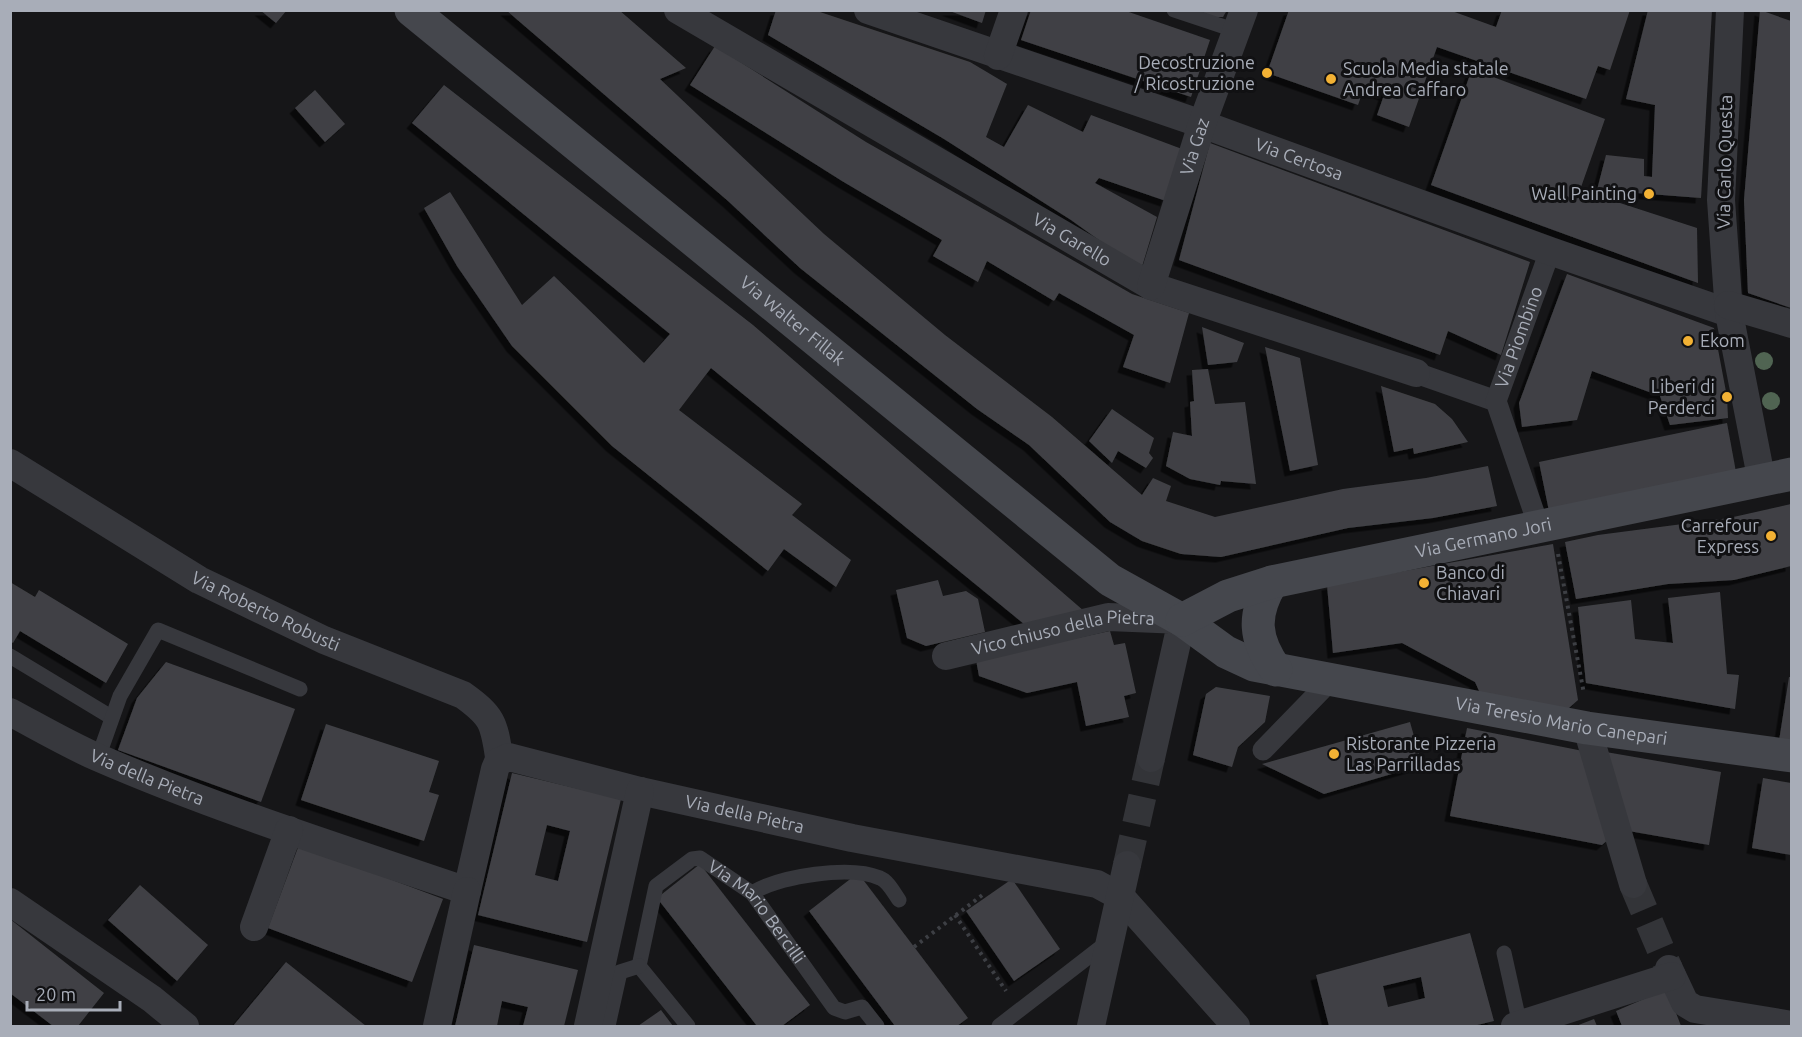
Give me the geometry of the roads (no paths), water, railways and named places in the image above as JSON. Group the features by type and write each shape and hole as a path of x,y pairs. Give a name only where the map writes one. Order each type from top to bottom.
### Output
{"main road":[{"name":"Via Walter Fillak","path":"411,10 1110,580 1182,620"},
{"name":"Via Germano Jori","path":"1182,620 1228,596 1272,582 1777,478"},
{"path":"1272,582 1260,601 1258,620 1259,639 1264,654 1276,670"},
{"name":"Via Teresio Mario Canepari","path":"1182,620 1226,652 1254,665 1276,670 1587,728 1791,756"}],"street":[{"name":"Via Garello","path":"678,10 1151,286 1496,401"},
{"name":"Via Certosa","path":"868,10 1202,124 1550,251 1728,309 1791,324"},
{"path":"998,56 1014,10"},
{"name":"Via Carlo Questa","path":"1730,10 1721,200 1728,309 1777,478"},
{"name":"Via Gaz","path":"1151,286 1202,124 1241,21"},
{"name":"Via Piombino","path":"1539,527 1496,401 1550,251"},
{"name":"Via Roberto Robusti","path":"10,463 199,580 324,640 463,694 482,708 495,726 500,758 503,758"},
{"name":"Vico chiuso della Pietra","path":"946,656 1108,617 1182,620"},
{"path":"1151,758 1182,620"},
{"path":"1263,750 1331,680"},
{"name":"Via della Pietra","path":"10,712 98,758 289,830 467,891"},
{"path":"1587,728 1633,884"},
{"path":"437,1026 495,769 503,758"},
{"name":"Via della Pietra","path":"503,758 515,758 640,791 852,838 1097,884 1121,897"},
{"path":"588,1026 611,970 640,791"},
{"path":"254,927 289,830"},
{"path":"1090,1026 1127,865"},
{"path":"1121,897 1236,1026"},
{"path":"10,902 152,999 185,1026"},
{"path":"1518,1026 1671,972 1685,1003 1698,1018 1791,1024"}],"lane":[{"path":"1174,10 1241,21"},
{"path":"98,758 111,717 158,630 300,689"},
{"path":"10,656 111,717"},
{"name":"Via Mario Bercilli","path":"639,966 656,886 692,858 700,858 752,893 834,1008 846,1012 857,1006 866,1011 878,1026"},
{"path":"752,893 766,885 854,871 883,879 898,900"},
{"path":"999,1026 1111,940"},
{"path":"1504,953 1518,1026"},
{"path":"608,1026 611,970 639,966 688,1026"}],"tunnel":[{"path":"1127,865 1151,758"},
{"path":"1633,884 1669,969"}],"place":[{"name":"Decostruzione / Ricostruzione","path":"1267,73"},
{"name":"Scuola Media statale Andrea Caffaro","path":"1331,79"},
{"name":"Wall Painting","path":"1649,194"},
{"name":"Ekom","path":"1688,341"},
{"name":"Liberi di Perderci","path":"1727,397"},
{"name":"Carrefour Express","path":"1771,536"},
{"name":"Banco di Chiavari","path":"1424,583"},
{"name":"Ristorante Pizzeria Las Parrilladas","path":"1334,754"}]}
